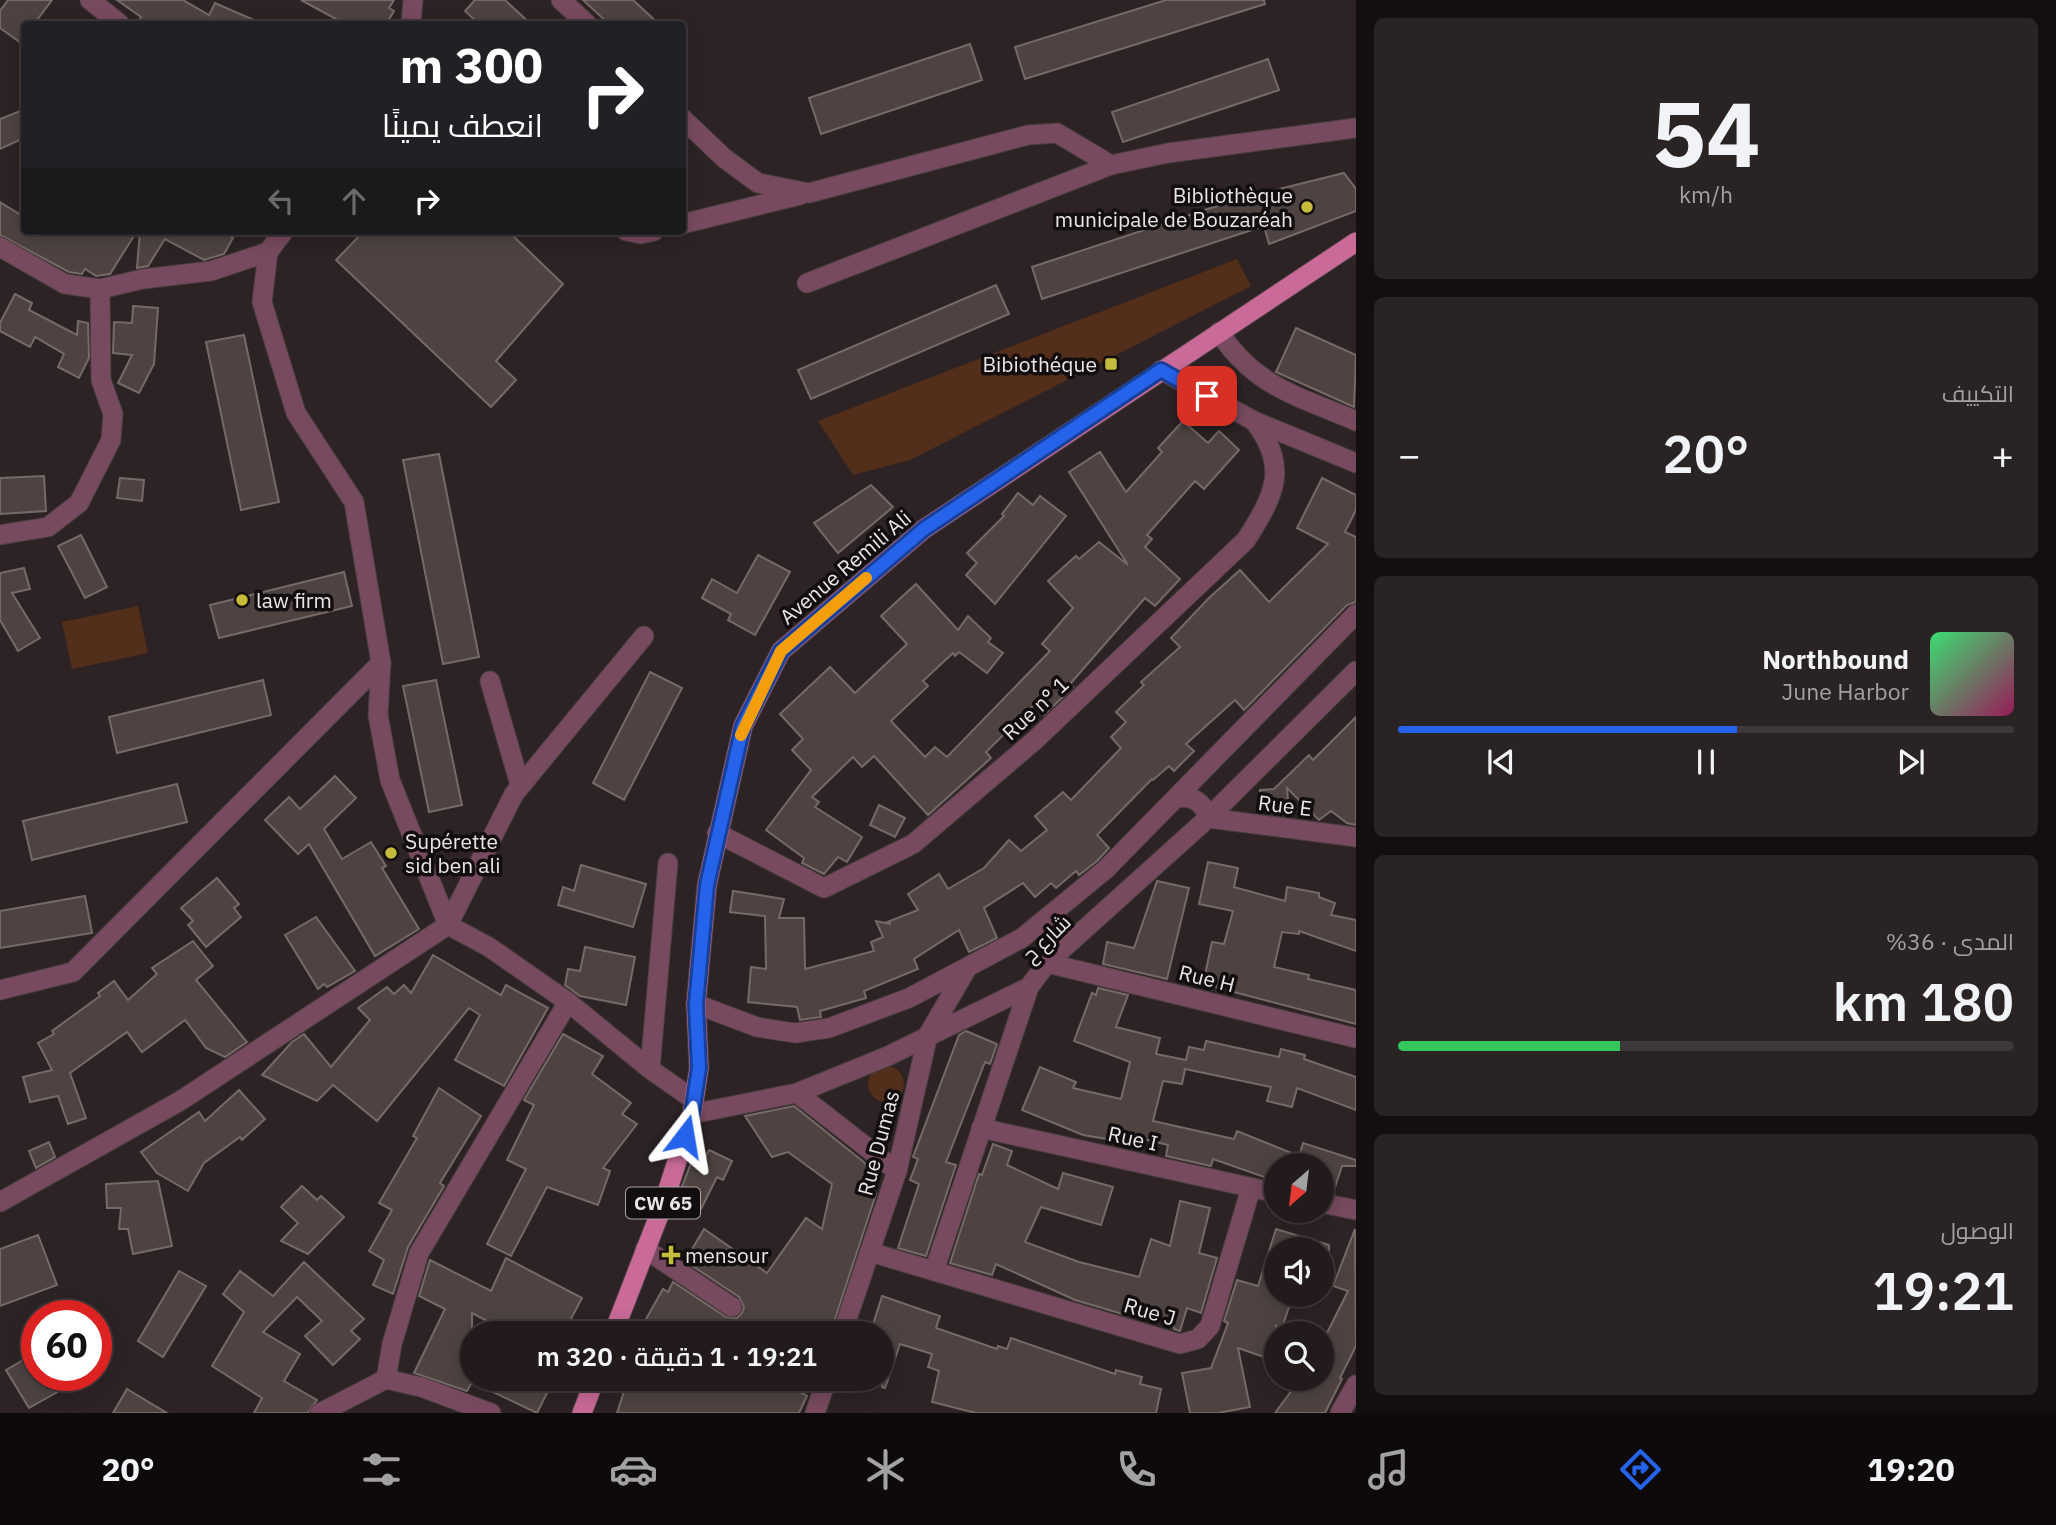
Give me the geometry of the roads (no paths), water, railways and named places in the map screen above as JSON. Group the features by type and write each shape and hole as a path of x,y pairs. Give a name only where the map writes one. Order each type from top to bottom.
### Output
{"main road":[{"name":"Avenue Remili Ali","path":"618,1321 693,1107 699,1068 696,1004 707,885 743,726 781,651 924,529 1356,242"},
{"path":"582,1413 590,1391"}],"street":[{"path":"90,0 116,21"},
{"path":"411,21 413,0"},
{"path":"561,0 584,21"},
{"path":"686,122 724,158 758,183 809,192"},
{"path":"807,283 1111,166 1168,153 1356,128"},
{"path":"686,223 1028,135 1057,133 1111,166"},
{"path":"281,235 268,252 262,302 296,413 354,502 381,663 378,715 390,780 448,925 489,947 568,1002 693,1107"},
{"path":"0,247 65,284 100,289 144,279 211,271 268,252"},
{"path":"0,535 48,527 79,503 111,440 113,414 101,380 100,289"},
{"path":"1219,332 1241,362 1267,383 1356,421"},
{"path":"1161,370 1254,421 1356,463"},
{"name":"Rue n° 1","path":"718,833 824,888 913,844 1034,741 1246,540 1269,505 1275,485 1270,441 1254,421"},
{"path":"696,1004 757,1027 795,1033 829,1028 909,998 1022,938 1105,870 1356,614"},
{"path":"0,1202 180,1101 448,925 520,785 644,636"},
{"path":"0,990 73,972 381,663"},
{"name":"شارع ح","path":"693,1107 797,1093 888,1056 1030,987 1046,963 1208,818 1356,671"},
{"path":"490,681 520,785"},
{"path":"1217,756 1217,769 1225,779 1244,780"},
{"path":"1177,798 1189,798 1200,803 1208,818"},
{"name":"Rue E","path":"1208,818 1356,837"},
{"path":"650,1069 668,863"},
{"name":"Rue H","path":"1046,963 1356,1038"},
{"name":"Rue Dumas","path":"846,1321 897,1171 928,1035 967,969"},
{"path":"870,1252 934,1271 1030,987"},
{"path":"386,1379 392,1344 419,1253 568,1002"},
{"path":"797,1093 897,1171"},
{"name":"Rue I","path":"981,1128 1264,1191"},
{"name":"Rue J","path":"934,1271 1180,1344 1189,1342 1198,1339 1210,1326 1251,1188"},
{"path":"1334,1206 1356,1210"},
{"path":"645,1249 732,1307"},
{"path":"320,1413 386,1379 421,1387 491,1413"},
{"path":"1340,1413 1356,1385"},
{"path":"815,1413 823,1391"}],"place":[{"name":"Bibliothèque municipale de Bouzaréah","path":"1307,207"},
{"name":"Bibiothéque","path":"1111,364"},
{"name":"law firm","path":"242,600"},
{"name":"Supérette sid ben ali","path":"391,853"},
{"name":"mensour","path":"671,1255"}]}
